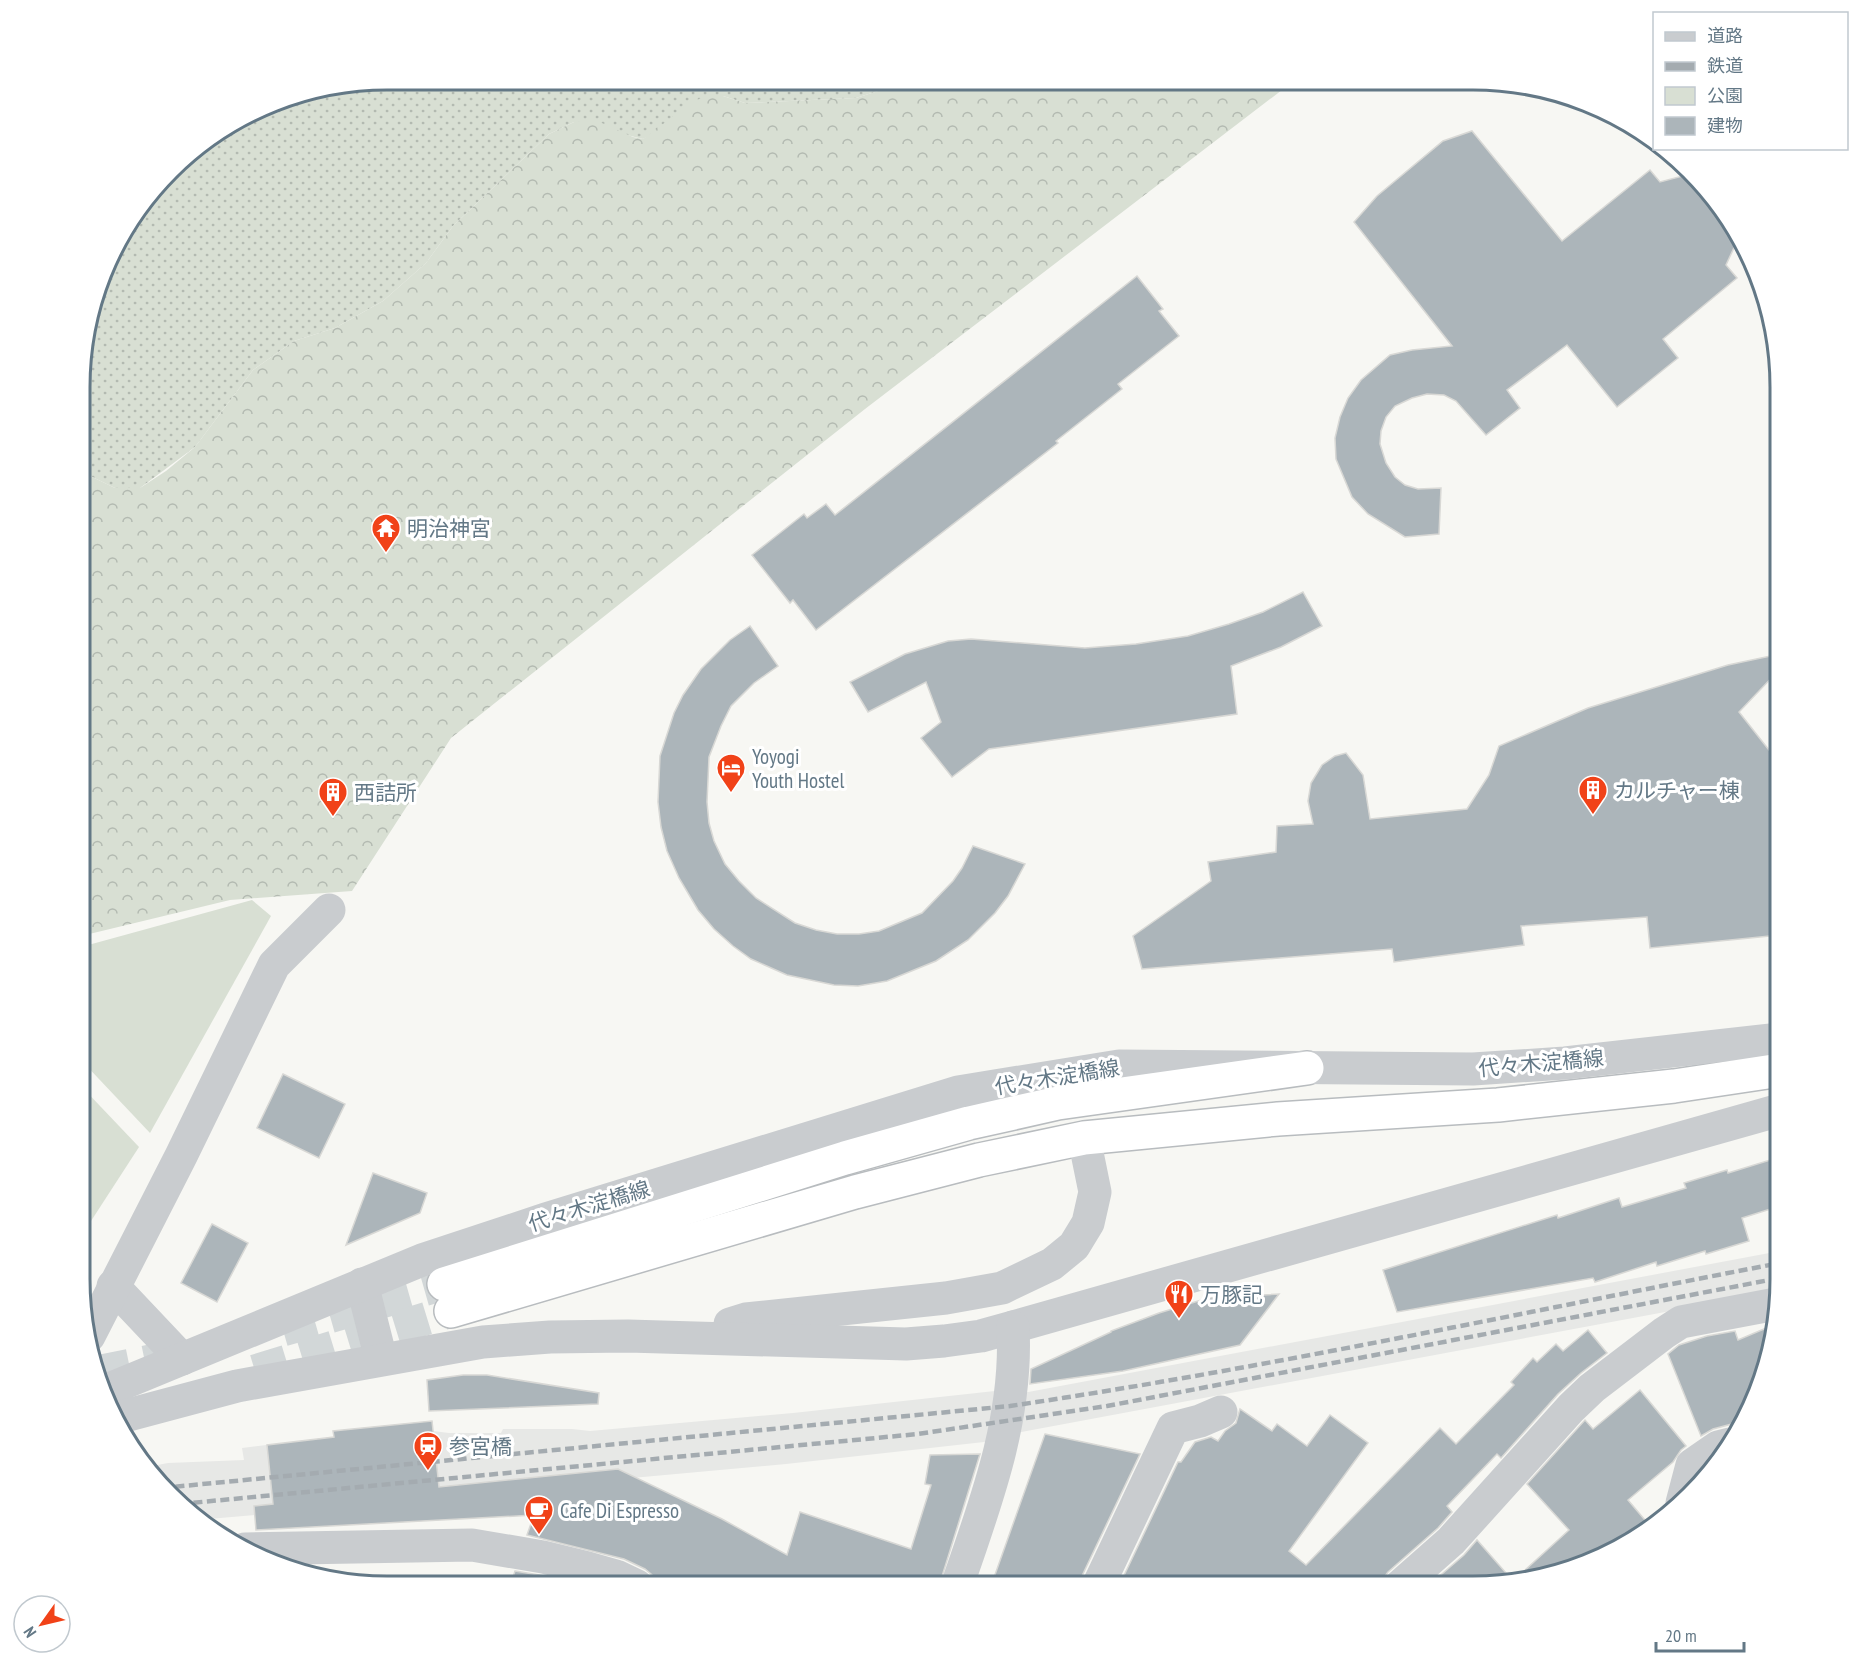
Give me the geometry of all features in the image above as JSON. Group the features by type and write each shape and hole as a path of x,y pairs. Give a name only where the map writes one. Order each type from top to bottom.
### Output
{"highway":[{"path":"1307,1068 1058,1103 969,1123 845,1158 448,1297 979,1160 1084,1138 1278,1119 1498,1105 1674,1086 1770,1072"}],"street":[{"path":"94,1325 181,1156 274,965 329,910"},
{"name":"代々木淀橋線","path":"111,1388 422,1260 546,1219 958,1092 1119,1066 1473,1069 1565,1063 1770,1040"},
{"path":"124,1416 237,1386 483,1342 550,1337 628,1336 906,1344 981,1336 1770,1113"},
{"path":"690,1338 746,1319 946,1298 1002,1288 1052,1264 1074,1246 1088,1223 1095,1192 1084,1138"},
{"path":"362,1284 381,1359"},
{"path":"113,1286 182,1359"},
{"path":"1412,1576 1452,1541 1571,1408 1592,1388 1664,1333 1681,1322 1768,1305"},
{"path":"960,1576 998,1463 1013,1389 1015,1359 1013,1327"},
{"path":"1103,1576 1173,1428 1200,1421 1221,1412"},
{"path":"1687,1485 1692,1465 1718,1447"},
{"path":"268,1551 471,1545 543,1557 585,1576"}],"shaded area":[{"path":"1770,1253 1769,1293 1016,1433 1023,1393"},
{"path":"1004,1390 993,1441 786,1464 566,1484 505,1516 256,1530 255,1515 211,1519 177,1489 156,1465 244,1460 242,1448 333,1437 333,1431 433,1421 433,1431 501,1433 503,1429 590,1431 793,1413"}],"green space":[{"path":"387,90 879,90 856,98 745,103 723,96 643,139 574,122 549,134 453,226 426,263 383,301 335,328 294,341 253,370 195,447 140,488 115,488 90,476 90,387 93,348 100,310 113,273 140,222 177,177 206,151 256,121 310,100 348,93"},
{"name":"明治神宮","path":"1282,90 865,409 451,738 352,891 230,900 90,934 90,476 115,488 140,488 166,471 195,447 253,370 294,341 335,328 383,301 426,263 453,226 549,134 574,122 593,119 633,137 643,139 691,103 707,95 723,96 745,103 856,98 878,91"},
{"path":"252,900 271,916 150,1133 90,1070 90,945"},
{"path":"90,1095 139,1147 90,1223"}],"building":[{"path":"1472,131 1562,241 1650,170 1660,182 1682,176 1709,206 1730,239 1734,247 1726,265 1737,278 1663,339 1678,358 1617,407 1567,345 1507,390 1520,408 1486,435 1456,401 1444,395 1427,394 1395,406 1386,417 1381,431 1380,444 1386,463 1395,477 1405,485 1418,489 1441,488 1439,534 1405,537 1368,514 1352,497 1336,459 1335,438 1340,417 1348,398 1361,380 1390,355 1452,346 1354,222 1377,196 1443,141"},
{"path":"1137,276 1163,309 1159,311 1179,336 1118,384 1122,389 1056,441 1058,443 816,630 793,600 790,603 752,555 804,514 807,518 826,504 835,515"},
{"path":"1303,592 1322,626 1281,647 1231,666 1237,714 989,749 952,777 921,738 941,722 926,682 868,712 850,682 905,654 948,641 971,639 1085,648 1136,644 1188,636 1229,624 1263,612"},
{"path":"750,626 778,666 754,683 731,706 709,757 707,802 709,823 714,841 725,864 756,898 795,923 837,934 859,934 879,931 922,913 953,881 973,846 1025,864 1008,896 995,913 968,940 936,961 887,981 858,986 834,985 787,975 751,959 714,929 698,910 679,878 667,851 661,827 658,802 660,756 674,713 701,669 730,640"},
{"name":"カルチャー棟","path":"1770,656 1770,679 1739,712 1770,751 1770,936 1650,948 1647,917 1521,926 1524,945 1394,962 1392,949 1142,969 1133,936 1211,881 1208,862 1276,852 1277,826 1313,824 1308,801 1311,783 1322,765 1335,756 1346,753 1363,775 1370,819 1467,809 1489,775 1499,746 1588,708 1728,665"},
{"path":"283,1074 345,1104 319,1158 257,1128"},
{"path":"1770,1160 1770,1209 1742,1218 1749,1241 1706,1254 1705,1251 1657,1266 1656,1262 1595,1282 1593,1278 1397,1312 1383,1270 1557,1215 1558,1218 1619,1198 1622,1207 1686,1188 1684,1183 1727,1170 1728,1173"},
{"path":"373,1173 427,1193 420,1213 346,1245"},
{"path":"212,1224 248,1243 217,1302 181,1283"},
{"path":"1279,1294 1240,1345 1123,1371 1030,1384 1031,1369 1111,1331 1159,1313 1208,1298"},
{"path":"1765,1328 1754,1374 1732,1424 1713,1429 1701,1436 1668,1354 1679,1345 1707,1336 1735,1331 1738,1340"},
{"path":"1588,1330 1607,1353 1558,1394 1501,1458 1497,1454 1447,1506 1452,1512 1438,1528 1385,1576 1124,1576 1178,1462 1181,1462 1195,1442 1211,1437 1218,1441 1225,1431 1236,1423 1240,1409 1272,1431 1277,1424 1307,1446 1330,1415 1368,1443 1289,1551 1306,1565 1440,1428 1456,1444 1514,1385 1511,1382 1533,1358 1537,1362 1556,1344 1563,1351"},
{"path":"463,1375 487,1375 599,1393 598,1404 429,1411 427,1380"},
{"path":"1640,1390 1686,1446 1673,1462 1628,1500 1646,1521 1587,1553 1550,1566 1524,1571 1569,1530 1527,1484 1585,1420 1593,1429"},
{"path":"432,1421 439,1487 618,1469 722,1519 787,1555 800,1512 911,1549 931,1485 925,1484 930,1455 980,1454 942,1576 652,1576 645,1569 624,1559 527,1535 534,1515 256,1530 254,1506 273,1504 267,1445 334,1437 333,1431"},
{"path":"1045,1434 1140,1454 1082,1576 995,1576"},
{"path":"1477,1540 1506,1574 1440,1576 1464,1555"},
{"path":"515,1571 543,1576 513,1576"}],"tunnel":[{"path":"283,1330 444,1284"},
{"path":"255,1371 451,1311"},
{"path":"105,1370 160,1359"}],"railway":[{"path":"175,1487 1010,1406 1203,1375 1770,1265"},
{"path":"192,1503 918,1434 1107,1406 1770,1280"}],"place":[{"name":"明治神宮","path":"386,554"},
{"name":"Yoyogi Youth Hostel","path":"731,794"},
{"name":"カルチャー棟","path":"1593,816"},
{"name":"西詰所","path":"333,818"},
{"name":"万豚記","path":"1179,1320"},
{"name":"参宮橋","path":"428,1472"},
{"name":"Cafe Di Espresso","path":"539,1536"}]}
